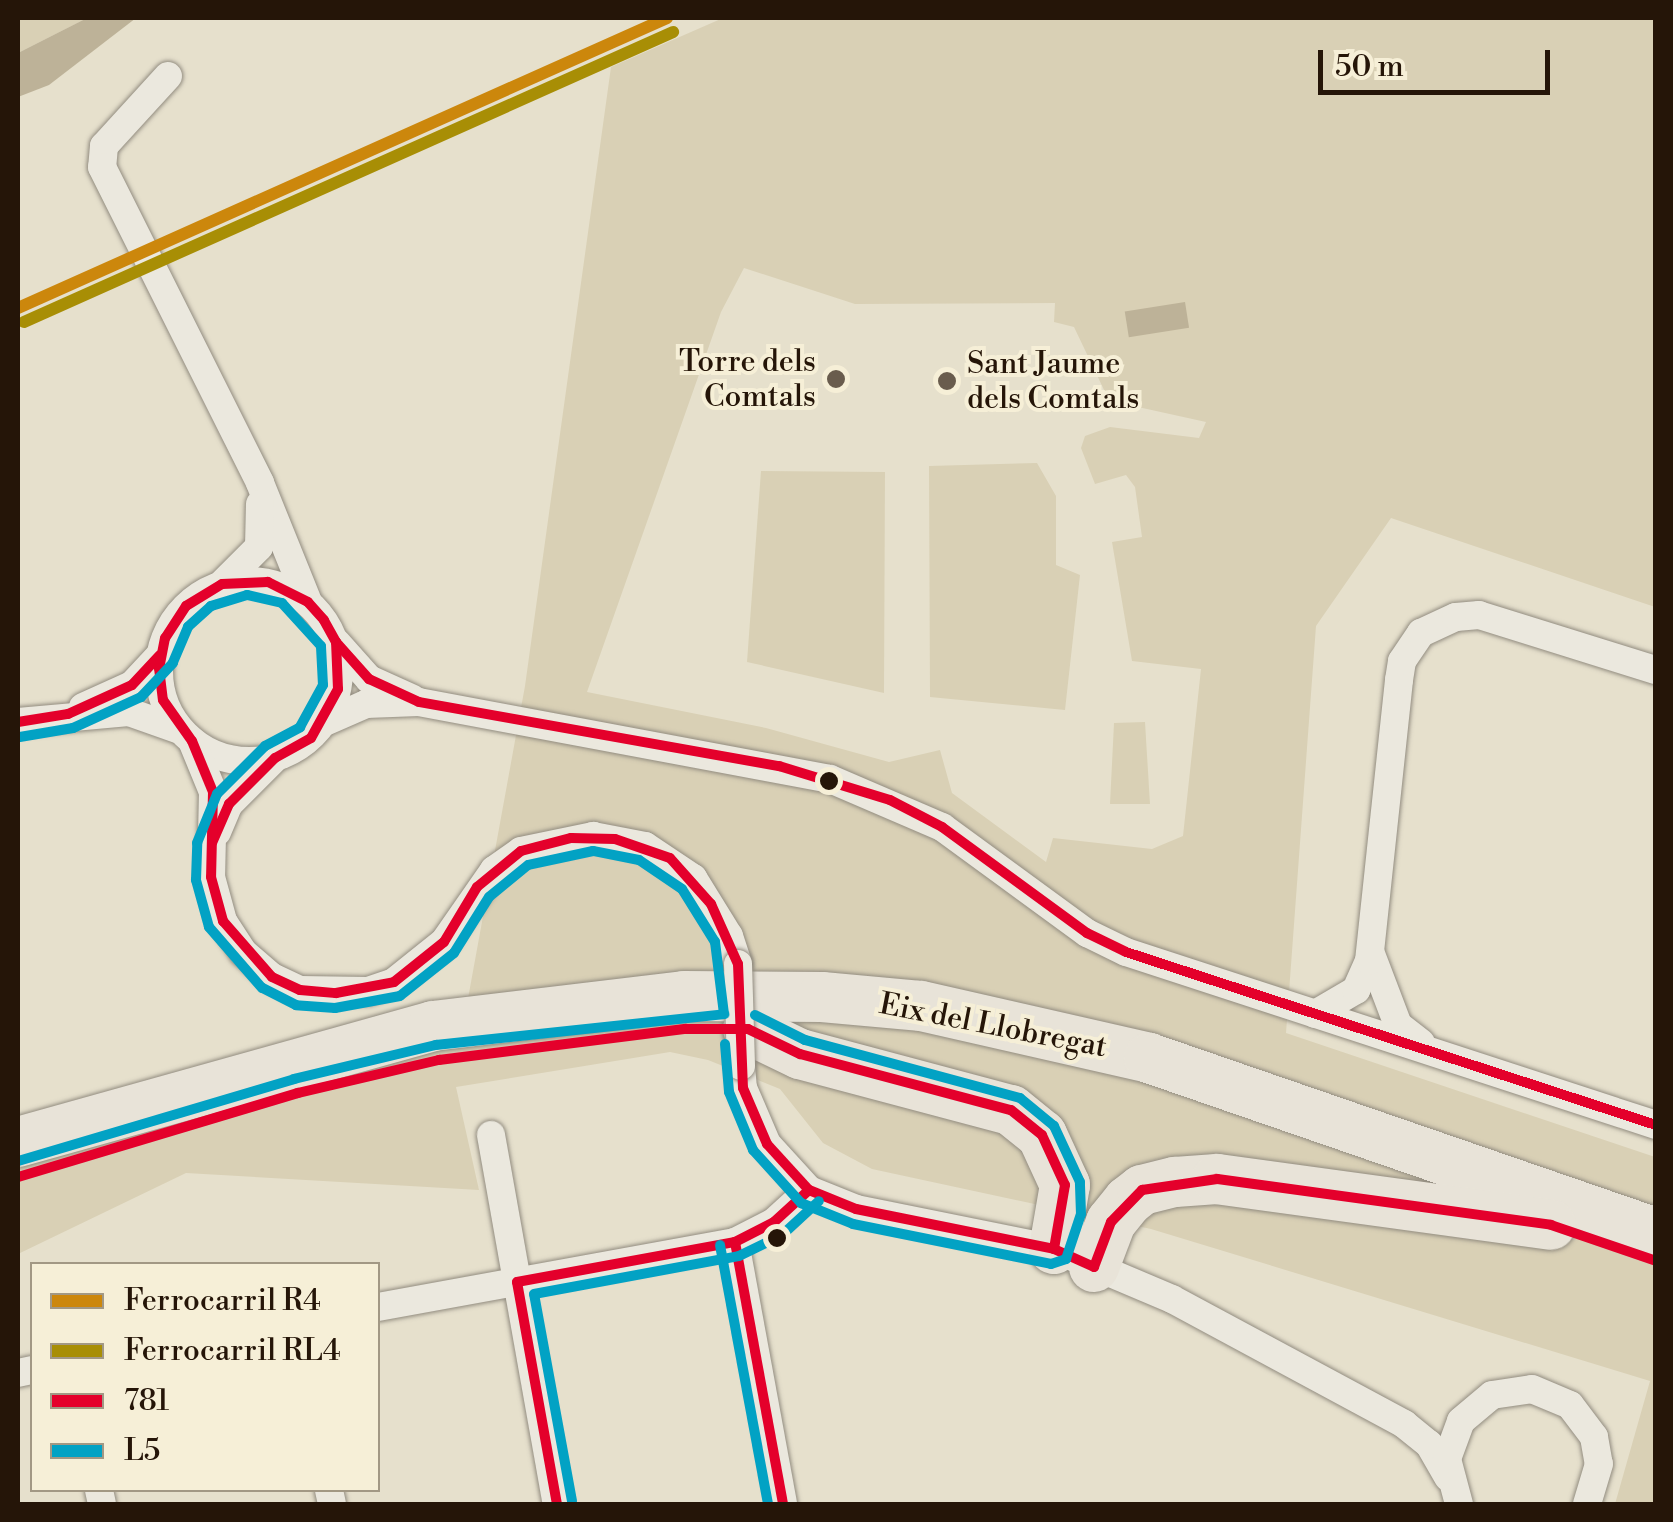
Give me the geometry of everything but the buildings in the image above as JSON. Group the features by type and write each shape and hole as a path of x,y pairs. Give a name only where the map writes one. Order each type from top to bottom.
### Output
{"highway":[{"name":"Eix del Llobregat","path":"18,1142 434,1026 684,996 822,997 921,1006 1149,1058 1656,1233"},
{"name":"Eix del Llobregat","path":"18,1176 298,1093 439,1060 686,1028 745,1048 913,1040 1018,1058 1139,1090 1656,1261"},
{"path":"745,1048 800,1054 1011,1110 1042,1134 1065,1185 1074,1258"},
{"path":"1074,1258 1142,1190 1218,1178 1551,1225"},
{"path":"1065,1185 1128,1201"}],"street":[{"path":"168,76 104,146 102,167 113,196 260,483 308,602 369,679 419,702"},
{"path":"68,714 132,685 160,655 186,606 222,584 259,548 260,483"},
{"path":"222,584 268,582 308,602"},
{"path":"1314,1014 1356,990 1372,954 1399,680 1402,661 1421,633 1456,617 1492,618 1656,670"},
{"path":"212,842 230,804 275,758 310,738 325,722 338,689 336,642"},
{"path":"160,655 164,700 214,792 210,877 223,921 258,964 300,990 368,991 394,982 444,942 494,870 521,851 593,836 645,846 692,878 729,936 738,964 745,1048 743,1088 767,1144 810,1190 856,1209 1074,1258 1172,1299 1404,1424 1429,1444 1455,1497"},
{"path":"325,722 366,704 419,702 779,766 890,800 942,827 1088,933 1126,952 1656,1126"},
{"path":"18,722 68,714 129,712 235,761 275,758"},
{"path":"1372,954 1398,1024 1426,1048"},
{"path":"490,1136 558,1504"},
{"path":"380,1307 735,1242 774,1222 810,1190"},
{"path":"735,1242 783,1504"},
{"path":"1455,1497 1450,1442 1461,1421 1476,1405 1510,1390 1532,1389 1570,1405 1594,1438 1599,1464 1586,1504"},
{"path":"1404,1424 1461,1421"}],"shaded area":[{"path":"18,18 87,18 18,53"},
{"path":"87,18 136,18 49,85 18,97 18,53"},
{"path":"723,18 1655,18 1655,607 1391,518 1316,626 1286,1033 1655,1157 1655,1504 1615,1504 1650,1381 1151,1229 872,1169 823,1143 780,1089 708,1060 670,1052 456,1087 479,1190 186,1173 18,1254 18,1121 467,1004 525,686 611,67","holes":["744,268 855,304 1055,303 1054,322 1074,327 1105,392 1138,407 1206,422 1199,438 1110,427 1085,436 1081,448 1095,484 1126,475 1135,487 1142,537 1112,542 1132,661 1201,669 1183,836 1152,849 1053,838 1046,862 952,793 940,750 889,762 766,728 587,692 721,312"]},
{"path":"1185,302 1189,328 1129,337 1125,312"},
{"path":"1037,463 1056,496 1056,565 1080,575 1065,710 930,697 929,466"},
{"path":"761,471 885,472 884,693 747,662"},
{"path":"1145,722 1150,804 1110,804 1114,723"}],"rail line":[{"name":"R4","path":"18,308 667,18"},
{"name":"RL4","path":"24,322 673,32"}],"transit line":[{"name":"781","path":"212,843 229,804 275,758 311,738 338,689 336,642 324,620 308,602 268,582 222,584 186,606 165,638 159,668 163,700 192,741 213,792 211,877 223,921 272,977 300,990 336,993 394,982 444,942 477,887 521,851 571,838 615,839 670,858 711,904 738,964 743,1088 767,1144 809,1190 856,1209 1054,1249 1094,1267 1111,1222 1142,1190 1217,1179 1551,1225 1656,1261"},
{"name":"L5","path":"18,1161 294,1079 436,1045 724,1014 715,942 682,889 639,860 593,851 528,865 489,897 454,953 400,996 335,1008 296,1005 262,988 209,927 196,880 197,843 217,794 265,746 300,727 323,685 321,646 282,603 247,595 211,606 188,627 173,663 141,697 73,728 20,737"},
{"name":"781","path":"336,642 369,679 419,702 779,766 890,800 942,827 1087,933 1126,952 1656,1125"},
{"name":"781","path":"18,722 68,714 132,685 160,655"},
{"name":"L5","path":"725,1044 729,1092 753,1150 801,1203 853,1224 1051,1264 1066,1259 1081,1214 1080,1182 1054,1126 1020,1098 805,1040 755,1015"},
{"name":"781","path":"18,1177 298,1093 439,1060 686,1029 748,1029 800,1054 1011,1110 1042,1135 1065,1185 1054,1249"},
{"name":"781","path":"517,1282 735,1242 774,1222 809,1190"},
{"name":"L5","path":"572,1501 534,1294 739,1256 782,1235 819,1201"},
{"name":"781","path":"735,1242 783,1504"},
{"name":"L5","path":"720,1245 768,1504"},
{"name":"781","path":"517,1282 557,1504"}],"place":[{"name":"Torre dels Comtals","path":"836,379"},
{"name":"Sant Jaume dels Comtals","path":"947,381"}]}
